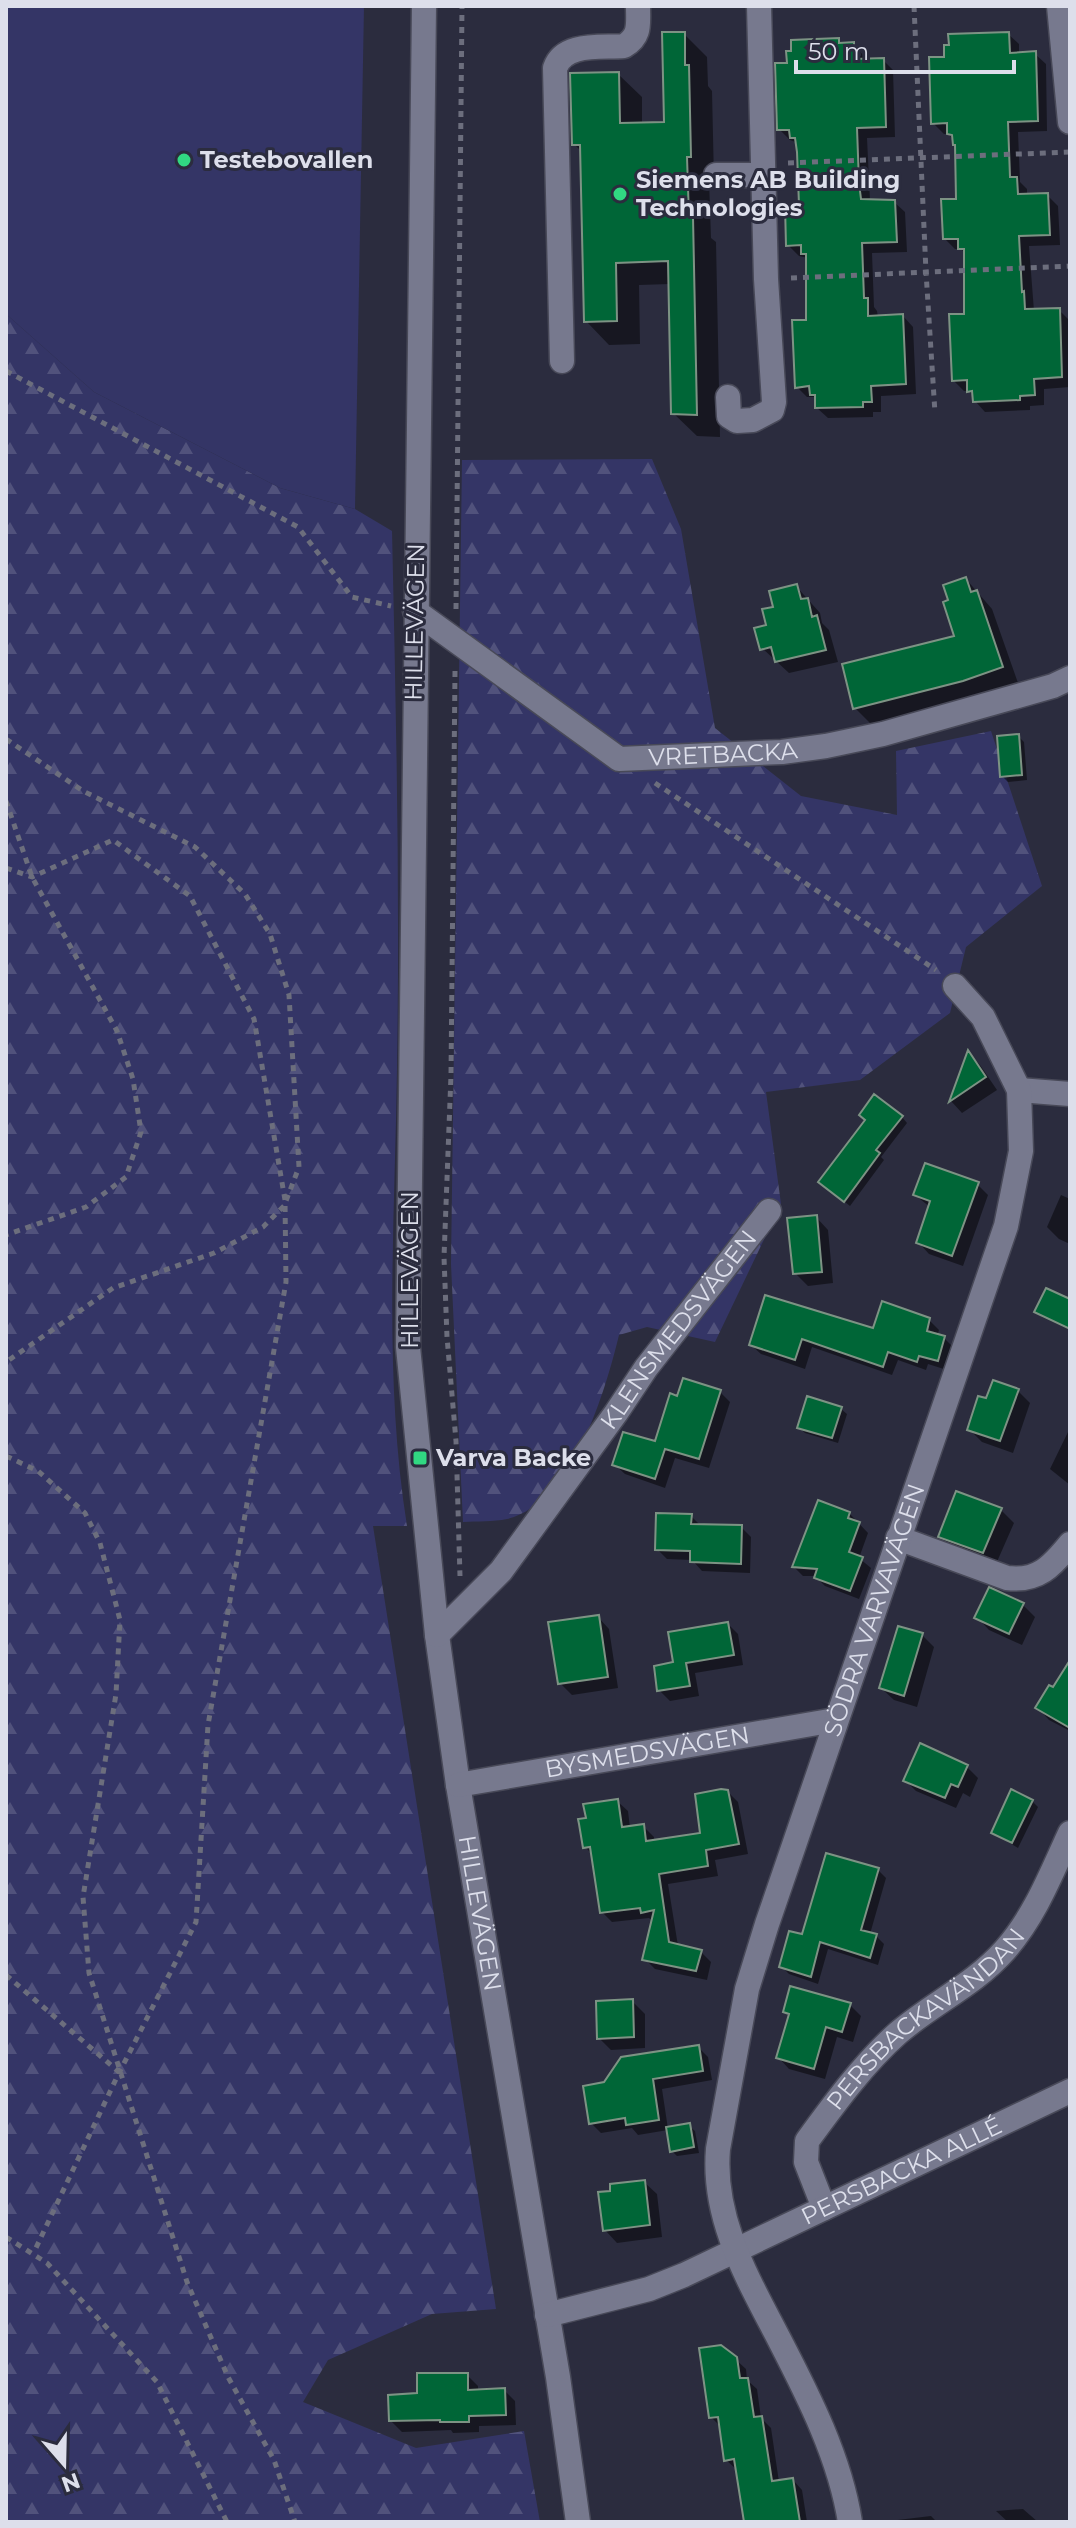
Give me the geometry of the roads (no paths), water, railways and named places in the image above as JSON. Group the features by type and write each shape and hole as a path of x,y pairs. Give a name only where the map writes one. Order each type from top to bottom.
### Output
{"street":[{"name":"HILLEVÄGEN","path":"424,6 408,1347 437,1635 458,1785 547,2315 578,2522"},
{"path":"562,361 555,68 558,60 570,50 624,46 632,42 639,32 638,6"},
{"path":"728,397 729,416 733,420 753,420 772,410 774,402 766,279 759,6"},
{"path":"1059,6 1070,122"},
{"path":"716,175 763,169"},
{"name":"VRETBACKA","path":"415,611 619,759 782,752 826,746 883,734 1053,686 1070,678"},
{"name":"SÖDRA VARVAVÄGEN","path":"850,2522 838,2471 826,2439 791,2361 734,2250 716,2173 747,1989 835,1720 1006,1226 1021,1151 1019,1090 983,1017 955,986"},
{"path":"1019,1090 1070,1094"},
{"name":"KLENSMEDSVÄGEN","path":"437,1635 501,1571 646,1368 769,1211"},
{"path":"898,1538 1020,1580 1043,1573 1070,1544"},
{"name":"BYSMEDSVÄGEN","path":"458,1785 835,1720"},
{"name":"PERSBACKAVÄNDAN","path":"824,2208 806,2162 807,2141 888,2043 914,2021 962,1990 1004,1951 1037,1907 1070,1833"},
{"name":"PERSBACKA ALLÉ","path":"734,2250 1070,2091"},
{"path":"547,2315 649,2289 734,2250"}],"place":[{"name":"Testebovallen","path":"184,160"},
{"name":"Siemens AB Building Technologies","path":"620,194"},
{"name":"Varva Backe","path":"420,1458"}]}
